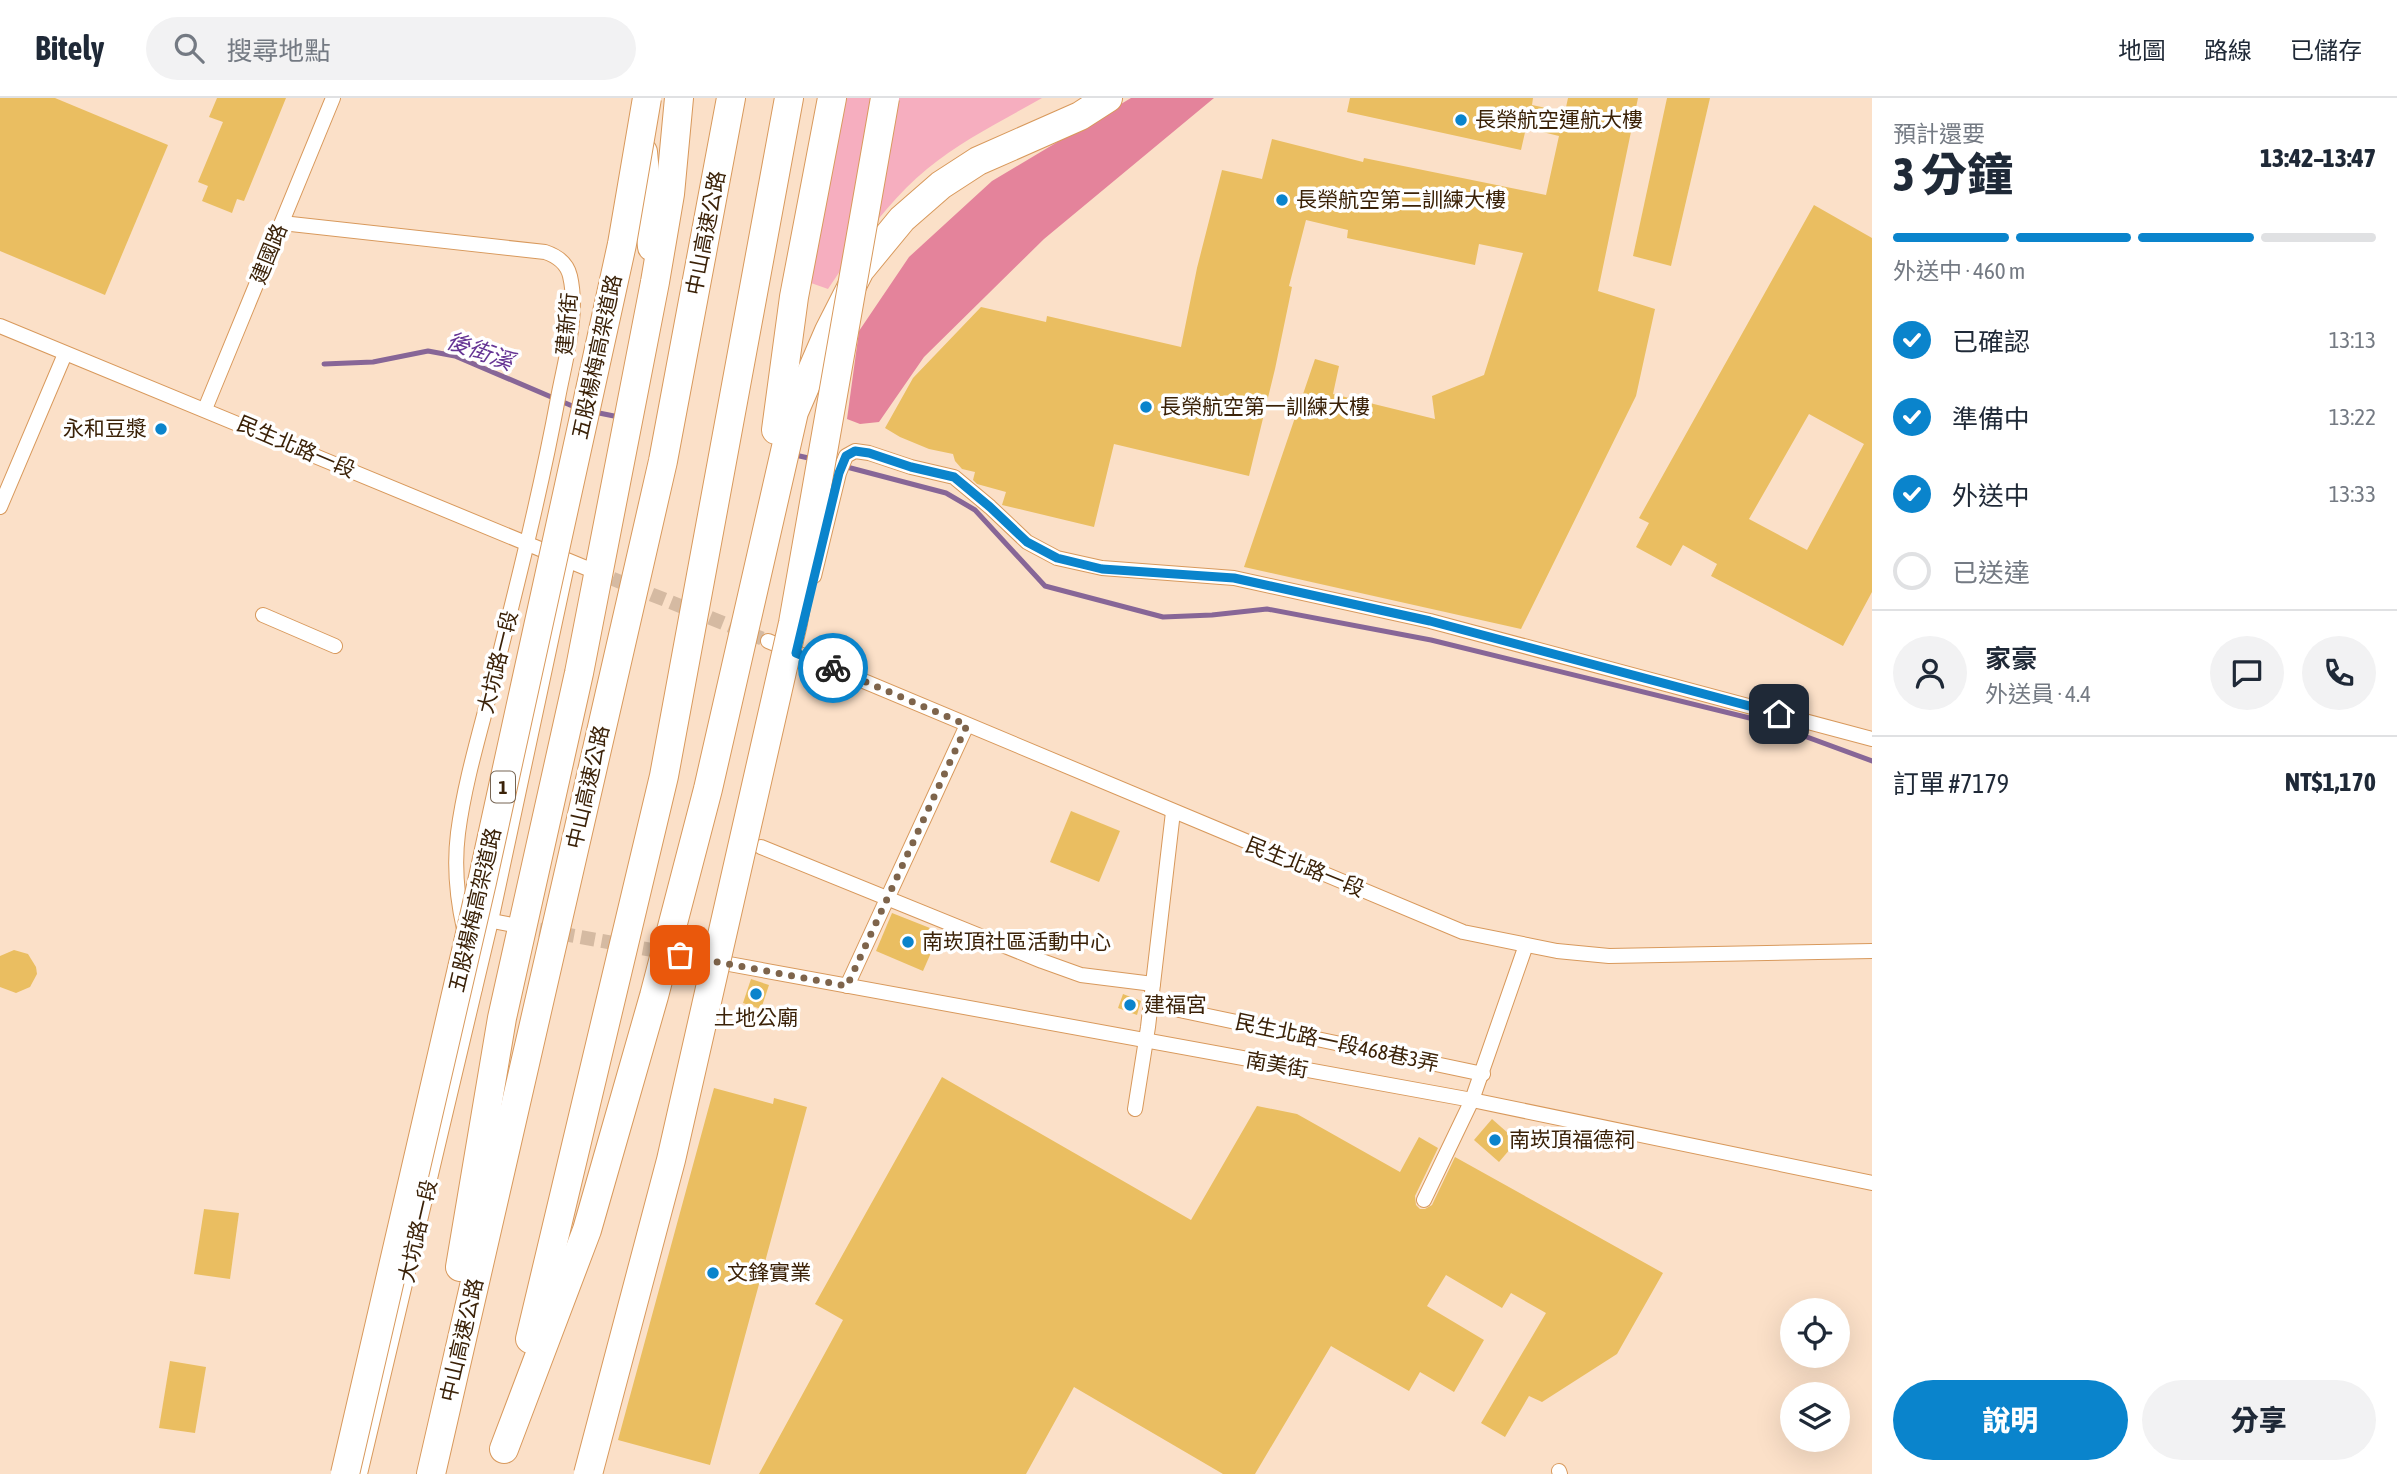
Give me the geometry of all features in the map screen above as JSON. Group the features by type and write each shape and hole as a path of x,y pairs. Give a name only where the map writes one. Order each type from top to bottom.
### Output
{"highway":[{"path":"637,98 655,282"},
{"name":"五股楊梅高架道路","path":"345,1474 485,868 622,243 647,98"},
{"path":"655,282 660,147 657,98"},
{"path":"429,1474 502,1017 579,673 655,282 670,194 678,98"},
{"name":"中山高速公路","path":"429,1474 663,461 731,98"},
{"path":"501,1462 664,776 789,98"},
{"path":"773,499 776,425 794,297 832,98"},
{"path":"589,1474 671,1160 793,623 885,98"},
{"path":"1058,124 1087,98"},
{"path":"501,1462 595,1204 654,996 708,789 794,412 829,331 860,270 902,219 941,185 978,161 1080,116 1108,98"}],"street":[{"name":"建國路","path":"205,409 333,98"},
{"name":"建新街","path":"282,223 545,252 564,262 570,274 572,293 570,330 528,544"},
{"name":"民生北路一段","path":"0,326 591,570"},
{"path":"0,508 65,354"},
{"path":"796,653 839,473 846,456 855,451 954,477 1027,542 1057,558 1102,569 1234,578 1416,618 1543,649 1872,739"},
{"name":"大坑路一段","path":"475,988 461,915 456,861 458,834 468,780 528,544"},
{"name":"大坑路一段","path":"360,1474 491,921 568,561"},
{"path":"263,615 335,646"},
{"name":"民生北路一段","path":"768,641 1463,932 1527,945 1609,956 1872,951"},
{"path":"847,986 967,725"},
{"path":"1135,1109 1151,1004 1173,812"},
{"path":"761,847 1081,975 1153,984"},
{"path":"461,915 509,924"},
{"path":"1424,1200 1483,1073 1527,945"},
{"name":"南美街","path":"680,955 1472,1100 1872,1183"},
{"name":"民生北路一段468巷3弄","path":"1151,1004 1483,1073"}],"shaded area":[{"path":"846,98 1042,98 954,149 913,181 873,225 828,289 811,283"},
{"path":"1131,98 1214,98 1044,239 924,357 879,422 860,424 847,419 859,331 909,257 992,181"}],"building":[{"path":"0,98 55,98 168,145 105,295 0,251"},
{"path":"217,98 286,98 244,201 237,199 232,213 202,201 208,186 198,182 223,122 209,117"},
{"path":"1350,98 1533,98 1532,105 1565,112 1568,98 1638,98 1598,291 1655,309 1636,396 1521,629 1244,567 1315,359 1339,366 1333,394 1435,419 1432,396 1484,375 1523,253 1479,244 1475,265 1347,238 1348,230 1306,220 1289,286 1292,287 1275,369 1249,476 1114,444 1094,527 1002,505 1006,492 977,484 973,480 975,472 962,469 953,454 929,449 885,428 913,378 981,307 1046,322 1047,316 1181,347 1197,268 1222,170 1262,179 1272,139 1363,162 1364,158 1546,195 1559,136 1526,128 1521,150 1347,112"},
{"path":"1667,98 1710,98 1671,266 1633,256"},
{"path":"1814,205 1872,238 1872,592 1843,646 1711,576 1717,564 1683,545 1671,566 1636,547 1649,523 1639,518","holes":["1809,414 1864,444 1807,550 1749,519"]},
{"path":"1071,811 1120,831 1099,882 1050,862"},
{"name":"南崁頂社區活動中心","path":"892,913 940,932 923,971 876,951"},
{"path":"14,950 28,954 37,974 30,987 16,993 0,987 0,956"},
{"name":"土地公廟","path":"751,979 769,985 761,1009 743,1003"},
{"name":"建福宮","path":"1123,994 1141,1001 1137,1015 1118,1008"},
{"path":"942,1077 1191,1220 1257,1106 1297,1114 1400,1172 1419,1137 1438,1148 1415,1196 1416,1205 1420,1209 1432,1205 1455,1157 1663,1273 1617,1354 1542,1402 1529,1396 1505,1437 1481,1423 1546,1313 1511,1293 1502,1308 1446,1275 1427,1306 1484,1340 1454,1392 1420,1372 1409,1391 1331,1346 1255,1474 1223,1474 1074,1387 1026,1474 759,1474 843,1320 815,1304"},
{"name":"文鋒實業","path":"714,1088 773,1104 774,1098 807,1107 710,1465 618,1440"},
{"name":"南崁頂福德祠","path":"1492,1119 1517,1141 1499,1162 1474,1140"},
{"path":"204,1209 239,1213 230,1279 194,1274"},
{"path":"170,1361 206,1367 195,1433 159,1428"}],"waterway":[{"name":"後街溪","path":"324,364 373,362 428,351 455,356 577,408"},
{"name":"後街溪","path":"594,412 619,417"},
{"name":"後街溪","path":"795,455 813,459"},
{"name":"後街溪","path":"843,466 946,493 975,510 1045,586 1163,617 1267,609 1431,640 1766,722 1872,761"}],"tunnel":[{"path":"593,571 768,641"},
{"path":"519,926 668,953"}],"way so far":[{"path":"680,955 847,986 967,725 833,668"}],"place":[{"name":"長榮航空運航大樓","path":"1461,120"},
{"name":"長榮航空第二訓練大樓","path":"1282,200"},
{"name":"長榮航空第一訓練大樓","path":"1146,407"},
{"name":"永和豆漿","path":"161,429"},
{"name":"南崁頂社區活動中心","path":"908,942"},
{"name":"土地公廟","path":"756,994"},
{"name":"建福宮","path":"1130,1005"},
{"name":"南崁頂福德祠","path":"1495,1140"},
{"name":"文鋒實業","path":"713,1273"}],"route":[{"path":"833,668 796,653 839,473 846,456 855,451 954,477 1027,542 1057,558 1102,569 1234,578 1543,649 1779,714"}]}
